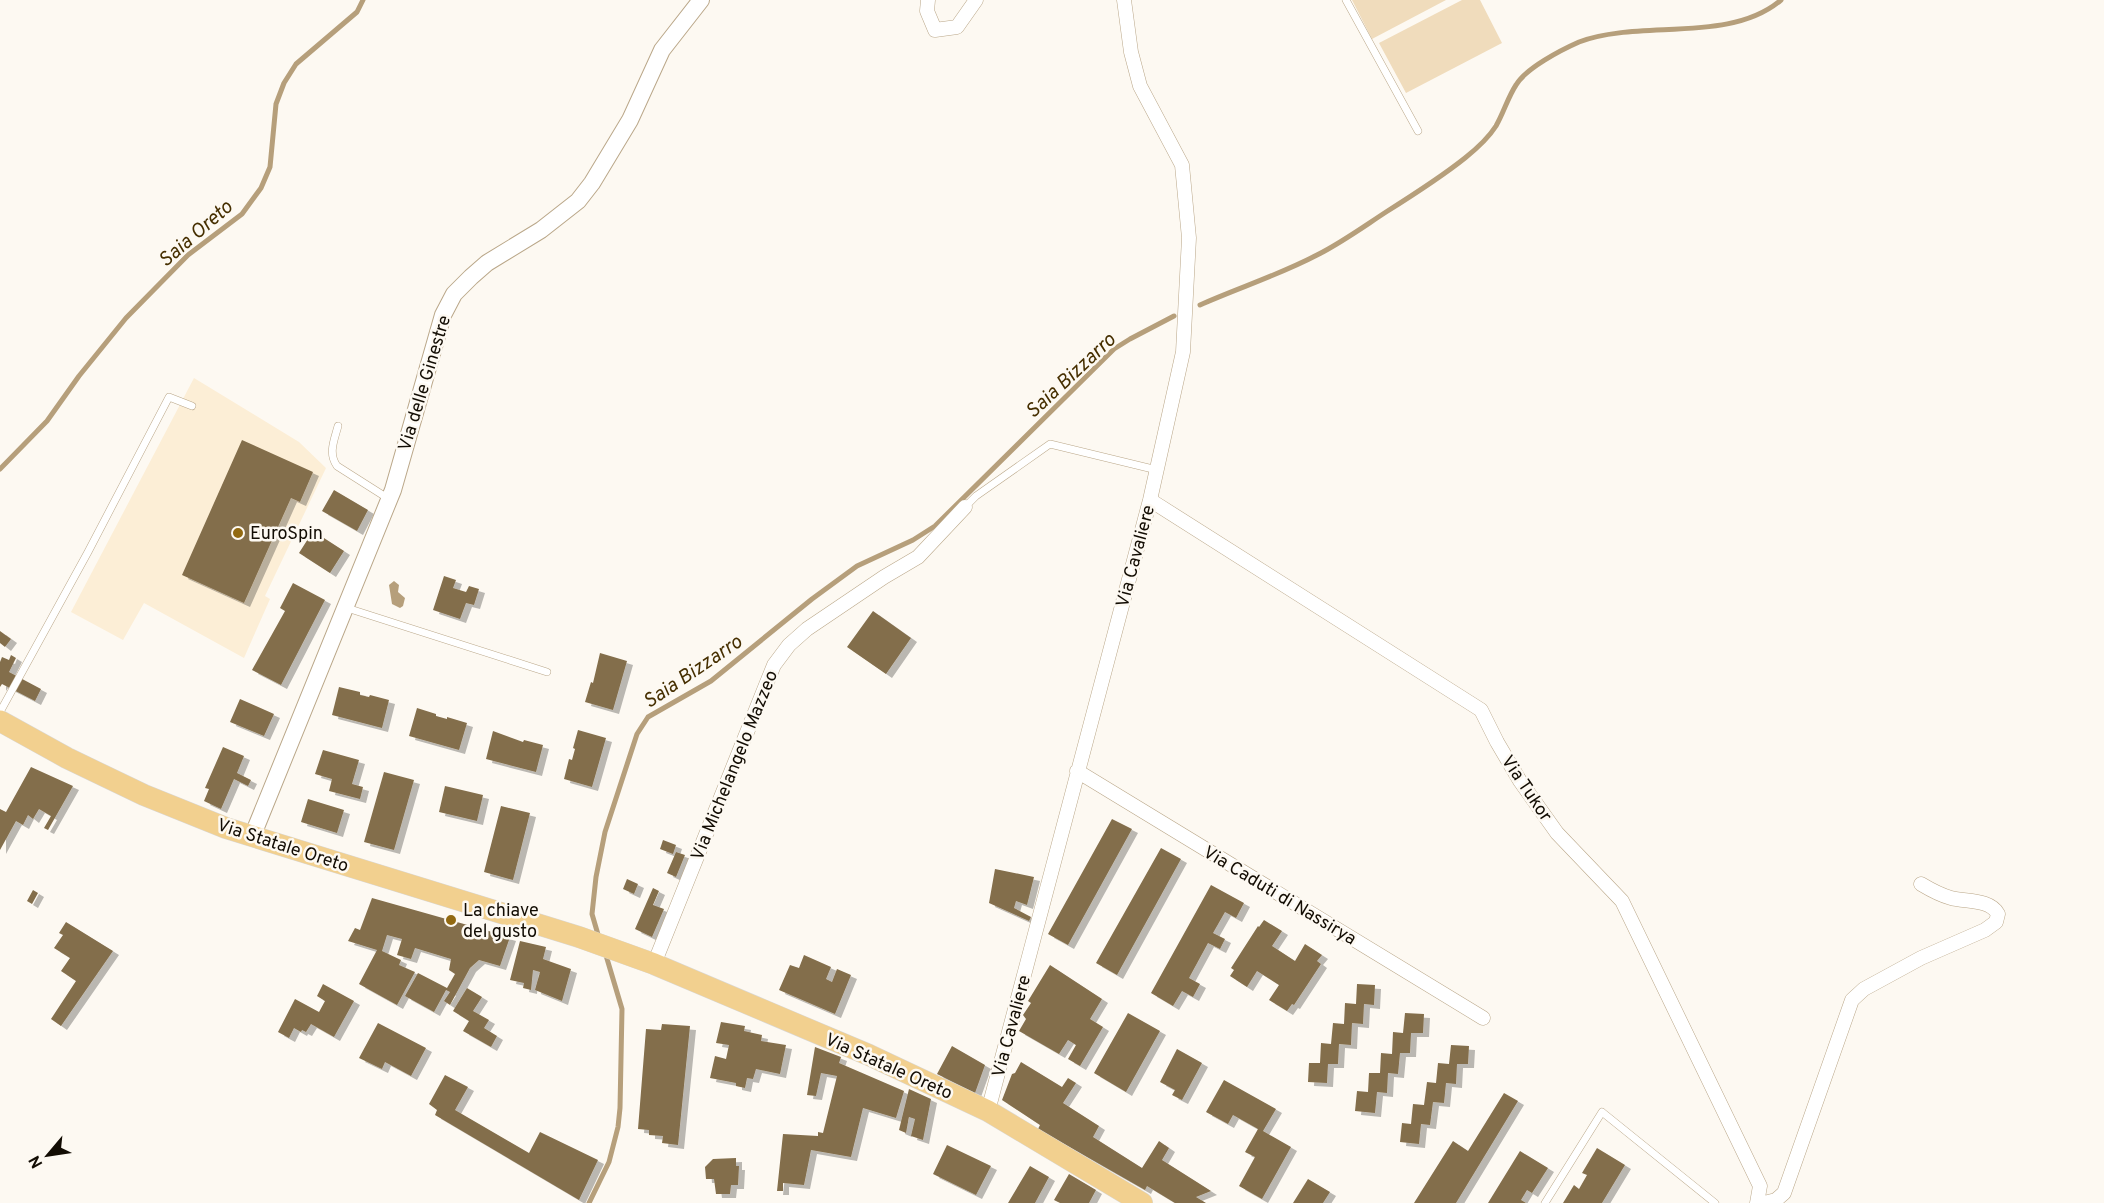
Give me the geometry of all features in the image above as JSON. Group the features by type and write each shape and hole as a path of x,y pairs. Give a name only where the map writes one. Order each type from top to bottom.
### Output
{"main road":[{"name":"Via Statale Oreto","path":"0,721 67,758 183,812 252,837 579,937 654,964 869,1055 988,1112 1142,1203"}],"street":[{"name":"Via delle Ginestre","path":"252,837 390,499 443,315 454,294 487,263 541,230 578,201 592,183 630,120 662,50 700,0"},
{"path":"928,0 927,11 936,30 957,27 976,0"},
{"name":"Via Cavaliere","path":"988,1112 1150,500 1183,352 1189,238 1182,165 1140,86 1131,52 1124,0"},
{"name":"Via Tukor","path":"1150,500 1480,710 1520,781 1557,833 1622,901 1760,1186 1757,1203"},
{"name":"Via Michelangelo Mazzeo","path":"654,964 774,665 789,645 807,629 918,557 965,507"},
{"name":"Via Caduti di Nassirya","path":"1077,771 1483,1018"},
{"path":"1764,1203 1776,1200 1784,1193 1852,1000 1864,989 1921,958 1985,930 1996,922 1998,914 1995,908 1987,904 1936,893 1921,884"}],"lane":[{"path":"1346,0 1418,131"},
{"path":"0,712 169,397 192,406"},
{"path":"338,426 332,459 337,466 390,499"},
{"path":"965,507 976,496 1050,444 1157,470"},
{"path":"344,607 547,672"},
{"path":"1545,1203 1602,1112 1714,1203"}],"shaded area":[{"path":"1352,0 1446,0 1372,39"},
{"path":"1462,0 1480,0 1502,43 1406,93 1379,43"},
{"path":"194,378 299,442 326,468 265,596 270,599 244,658 144,603 123,640 71,612"},
{"path":"394,581 399,585 398,592 405,598 400,608 392,604 389,585"}],"building":[{"name":"EuroSpin","path":"242,440 313,472 300,502 291,498 244,603 182,575"},
{"path":"334,490 368,510 357,531 322,511"},
{"path":"313,531 344,551 330,573 299,553"},
{"path":"444,576 456,580 453,588 466,592 469,586 479,589 474,605 466,603 460,619 433,610"},
{"path":"293,583 325,600 281,685 252,670 285,611 280,608"},
{"path":"873,611 911,638 886,674 847,647"},
{"path":"0,631 11,639 5,647 0,643"},
{"path":"600,653 627,661 613,710 585,702 591,682 593,683"},
{"path":"11,655 16,658 9,672 41,689 35,701 2,684 0,687 0,662 2,657 9,660"},
{"path":"339,687 360,692 360,695 389,700 382,728 332,715"},
{"path":"240,699 274,714 264,736 230,722"},
{"path":"417,708 436,714 436,716 467,723 459,750 409,736"},
{"path":"578,730 606,738 592,787 564,779 569,759 572,760"},
{"path":"493,731 523,742 524,740 543,745 536,772 486,759"},
{"path":"223,747 244,756 237,773 251,780 248,786 234,779 221,809 204,801 209,789 205,788"},
{"path":"323,750 359,760 352,784 363,787 360,799 329,791 332,779 315,774"},
{"path":"31,767 73,786 48,830 44,828 51,816 39,809 33,819 28,815 23,825 16,821 0,850 0,809 6,812"},
{"path":"384,772 414,780 394,850 364,842"},
{"path":"445,786 483,795 477,821 439,812"},
{"path":"308,799 344,810 337,833 301,822"},
{"path":"501,806 530,813 513,880 484,872"},
{"path":"1112,819 1132,829 1068,945 1048,934"},
{"path":"663,840 676,845 673,854 660,849"},
{"path":"1161,848 1181,859 1117,975 1096,963"},
{"path":"676,852 685,855 676,877 667,873"},
{"path":"995,869 1034,877 1027,905 1016,901 1014,908 1031,917 1029,921 989,903"},
{"path":"627,879 638,884 634,894 623,889"},
{"path":"1211,885 1244,903 1236,918 1225,912 1213,933 1225,939 1220,949 1208,943 1189,978 1200,984 1193,997 1182,991 1173,1006 1151,993"},
{"path":"653,888 659,891 653,905 664,909 652,937 635,929"},
{"path":"33,890 38,893 32,904 27,901"},
{"path":"372,898 510,937 500,966 479,960 470,968 450,1005 444,1001 450,992 446,990 434,1012 405,996 418,973 447,988 455,974 449,970 451,959 415,948 411,959 397,955 402,939 387,935 382,951 401,960 399,965 415,972 397,1005 359,984 377,950 348,941 355,928 360,930"},
{"path":"1264,920 1282,931 1272,946 1295,961 1305,944 1322,955 1317,961 1321,964 1294,1005 1292,1004 1287,1011 1269,1000 1279,985 1257,971 1247,987 1230,976 1234,970 1231,968"},
{"path":"66,922 113,951 61,1026 51,1019 76,981 61,971 70,958 54,948 63,935 59,933"},
{"path":"520,941 546,947 543,959 571,969 562,1001 535,990 540,972 533,970 531,990 523,988 524,983 510,980"},
{"path":"804,955 831,967 826,979 832,982 837,969 851,975 835,1014 779,990 790,965 799,968"},
{"path":"1050,965 1102,999 1090,1019 1103,1027 1080,1066 1068,1059 1076,1045 1068,1040 1059,1054 1019,1031 1026,1019 1023,1015 1031,1003 1028,1001"},
{"path":"323,984 354,1001 334,1037 311,1024 306,1032 294,1028 289,1038 278,1032 295,999 319,1012 325,1001 317,996"},
{"path":"1357,984 1375,985 1374,1005 1364,1004 1363,1024 1352,1023 1351,1045 1339,1044 1338,1064 1328,1064 1327,1083 1308,1082 1309,1063 1320,1063 1321,1043 1331,1044 1333,1023 1344,1024 1345,1003 1356,1004"},
{"path":"467,988 482,997 473,1011 489,1020 484,1028 497,1036 491,1047 463,1031 469,1021 453,1011"},
{"path":"1128,1013 1160,1031 1126,1092 1094,1073"},
{"path":"1405,1013 1424,1014 1423,1033 1411,1033 1410,1053 1400,1053 1398,1074 1388,1073 1387,1093 1377,1092 1375,1113 1355,1111 1357,1091 1368,1092 1369,1073 1380,1073 1381,1053 1392,1054 1393,1032 1403,1033"},
{"path":"721,1022 745,1026 744,1031 762,1035 761,1041 786,1045 780,1074 756,1069 753,1079 747,1078 745,1088 736,1086 736,1083 710,1078 715,1056 726,1059 729,1045 716,1043"},
{"path":"378,1023 426,1048 411,1076 385,1062 382,1069 359,1058"},
{"path":"662,1024 690,1026 678,1145 662,1143 663,1136 649,1135 649,1130 638,1129 646,1029 661,1030"},
{"path":"1451,1045 1469,1046 1468,1064 1457,1064 1456,1084 1446,1083 1444,1103 1433,1102 1430,1125 1421,1124 1419,1144 1400,1142 1402,1123 1411,1124 1413,1104 1424,1105 1427,1082 1436,1083 1438,1063 1449,1064"},
{"path":"952,1046 985,1065 975,1093 937,1074"},
{"path":"815,1047 841,1057 839,1063 904,1091 896,1118 863,1108 851,1157 811,1150 804,1185 783,1183 783,1191 777,1191 783,1134 818,1136 818,1132 823,1133 837,1076 821,1073 816,1096 807,1095"},
{"path":"1177,1049 1202,1063 1182,1100 1172,1095 1175,1090 1160,1082"},
{"path":"1021,1062 1062,1087 1068,1078 1076,1083 1063,1103 1099,1126 1093,1137 1142,1168 1159,1141 1169,1148 1162,1160 1211,1191 1196,1197 1206,1203 1175,1203 1147,1186 1145,1190 1038,1129 1040,1125 1002,1100 1012,1074"},
{"path":"445,1075 468,1087 455,1110 529,1153 540,1132 598,1160 579,1200 435,1115 437,1110 429,1104"},
{"path":"1224,1080 1276,1109 1263,1131 1291,1147 1262,1199 1239,1186 1255,1157 1245,1152 1258,1129 1233,1115 1228,1124 1206,1112"},
{"path":"909,1089 931,1099 923,1140 911,1136 915,1119 909,1117 906,1133 899,1130"},
{"path":"1504,1093 1518,1101 1456,1203 1414,1203 1453,1141 1468,1151"},
{"path":"947,1145 991,1166 976,1195 933,1174"},
{"path":"1597,1148 1625,1165 1602,1203 1563,1203 1574,1185 1579,1189 1587,1175 1582,1173"},
{"path":"1520,1151 1548,1168 1532,1193 1527,1190 1521,1200 1526,1203 1488,1203"},
{"path":"736,1158 736,1166 739,1166 738,1185 731,1185 730,1194 716,1194 714,1179 706,1179 705,1167 713,1159"},
{"path":"1030,1166 1049,1177 1035,1203 1008,1203"},
{"path":"1069,1174 1096,1190 1089,1203 1060,1203 1054,1200"},
{"path":"1308,1179 1330,1192 1323,1203 1293,1203"}],"waterway":[{"name":"Saia Oreto","path":"0,469 47,421 79,376 126,318 188,255 242,214 261,188 270,167 276,104 284,83 296,64 357,12 363,0"},
{"name":"Saia Bizzarro","path":"1200,305 1288,269 1326,250 1436,179 1469,155 1490,135 1521,79 1544,60 1563,50 1579,42 1603,35 1710,27 1736,22 1760,13 1781,0"},
{"name":"Saia Bizzarro","path":"599,938 592,914 596,877 605,832 637,734 648,717 711,681 812,599 857,566 913,540 935,526 1114,349 1174,316"},
{"name":"Saia Bizzarro","path":"589,1203 609,1162 618,1127 620,1108 622,1009 605,952"}],"place":[{"name":"EuroSpin","path":"238,533"},
{"name":"La chiave del gusto","path":"451,920"}]}
